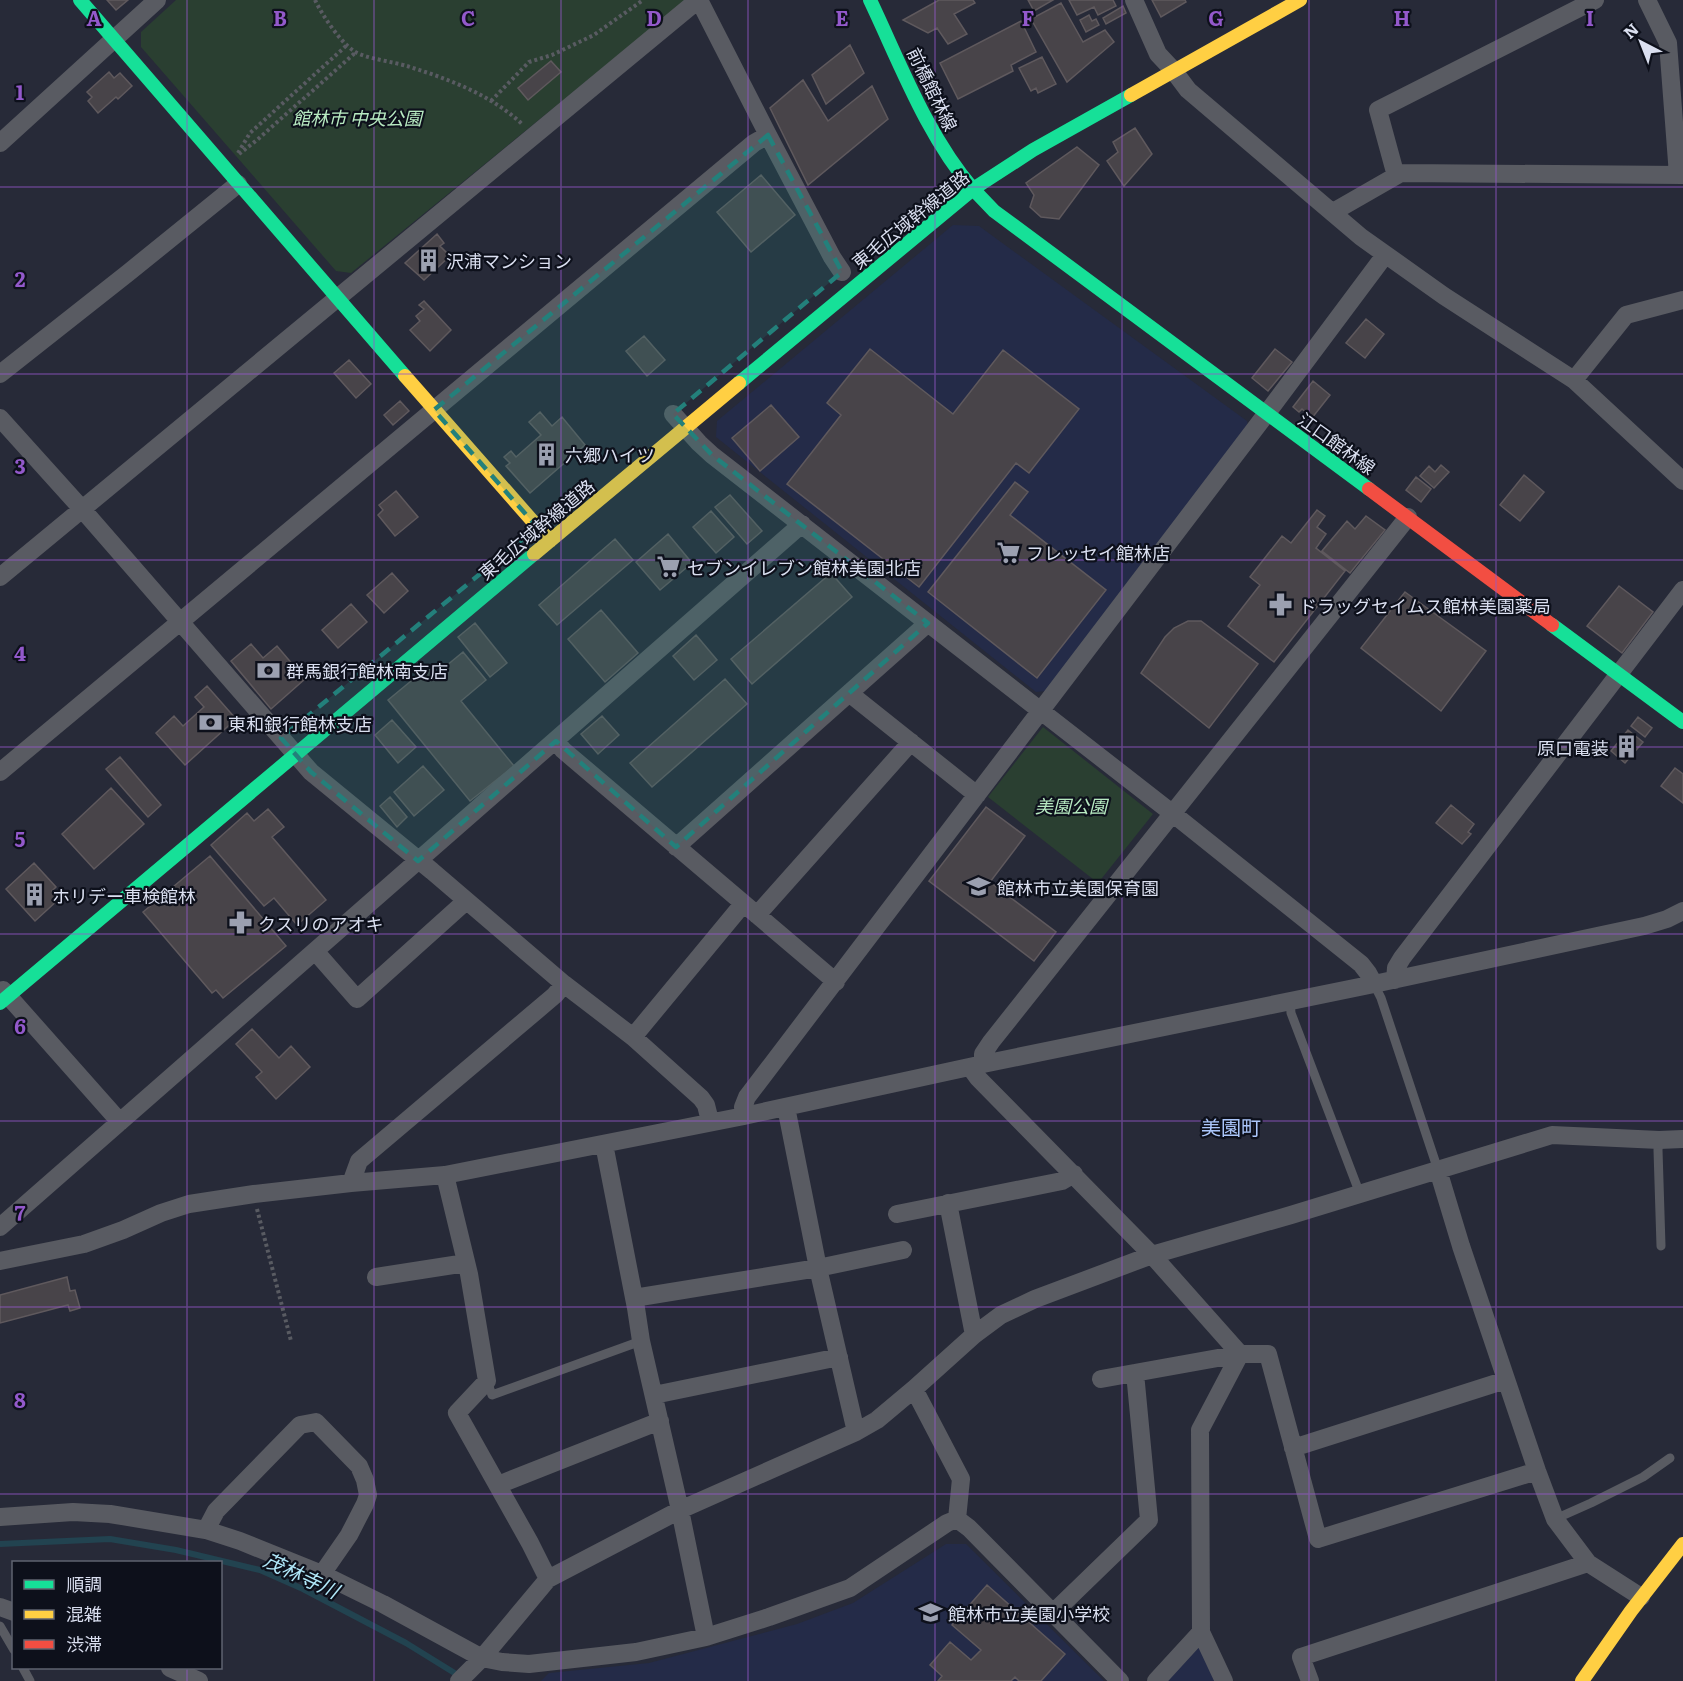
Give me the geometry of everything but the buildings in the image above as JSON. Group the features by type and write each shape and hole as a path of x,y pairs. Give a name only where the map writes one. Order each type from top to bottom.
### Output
{"main road":[{"path":"80,0 550,541"},
{"name":"前橋館林線","path":"870,0 932,131 960,174 973,189"},
{"name":"東毛広域幹線道路","path":"3,995 295,755 550,541 676,417 973,189 1006,166 1300,0"},
{"name":"江口館林線","path":"973,189 994,211 1683,722"},
{"path":"1582,1681 1641,1597 1683,1544"}],"street":[{"path":"0,143 158,0"},
{"path":"0,577 698,0 832,257 842,272"},
{"path":"1134,0 1158,54 1188,90 1361,237 1444,296 1574,380 1683,481"},
{"path":"1396,176 1378,110 1595,0"},
{"path":"1333,212 1401,173 1681,175 1676,39 1647,0"},
{"path":"0,772 745,150 768,135"},
{"path":"0,374 238,184"},
{"path":"744,1116 743,1107 747,1097 1385,255"},
{"path":"1574,380 1626,315 1683,300"},
{"path":"676,417 712,455 1172,813 1360,964 1374,984"},
{"path":"0,418 311,772 564,984 633,1037 701,1098 706,1105 710,1122"},
{"path":"1240,1354 1152,1255 978,1078 977,1065 991,1042 1408,518"},
{"path":"0,1227 802,525"},
{"path":"1395,980 1396,968 1401,958 1683,590"},
{"path":"676,847 928,623"},
{"path":"849,693 977,795"},
{"path":"556,741 563,750 836,982"},
{"path":"633,1037 750,910 911,742"},
{"path":"315,951 357,999 466,901"},
{"path":"0,1261 84,1244 160,1213 189,1204 351,1183 445,1175 604,1144 1395,980 1644,926 1683,911"},
{"path":"351,1183 359,1161 546,1003 564,984"},
{"path":"3,995 120,1122"},
{"path":"786,1107 818,1268 856,1432"},
{"path":"459,1681 548,1579 681,1510 856,1432 877,1420 974,1335 1001,1315 1035,1299 1152,1255 1552,1136 1683,1139"},
{"path":"604,1144 641,1341 681,1510 706,1636"},
{"path":"1438,1170 1461,1246 1555,1519 1588,1563 1641,1597"},
{"path":"897,1214 1062,1181 1074,1174"},
{"path":"445,1175 469,1274 487,1381 457,1413 548,1579"},
{"path":"948,1203 974,1335"},
{"path":"634,1298 818,1268 903,1250"},
{"path":"376,1277 466,1263"},
{"path":"1101,1379 1240,1354 1268,1354 1318,1539 1537,1471"},
{"path":"1224,1681 1201,1632 1200,1430 1240,1354"},
{"path":"654,1395 839,1358"},
{"path":"1053,1613 1149,1520 1135,1373"},
{"path":"1293,1448 1506,1380"},
{"path":"914,1389 961,1479 957,1519"},
{"path":"498,1485 660,1421"},
{"path":"206,1530 216,1511 300,1425 316,1422 359,1466 368,1495 349,1535 321,1574"},
{"path":"0,1517 74,1512 110,1514 206,1530 285,1558 321,1574 382,1604 477,1662 529,1664 636,1652 706,1636 769,1617 850,1588 947,1522 957,1519"},
{"path":"957,1519 969,1528 1120,1681"},
{"path":"1310,1681 1301,1657 1588,1563"},
{"path":"1156,1681 1201,1632"},
{"path":"172,1669 199,1681"}],"lane":[{"path":"1374,984 1381,998 1438,1170"},
{"path":"1290,1000 1291,1014 1360,1194"},
{"path":"1659,1140 1661,1246"},
{"path":"487,1381 492,1395 641,1341"},
{"path":"1555,1519 1643,1477 1670,1458"},
{"path":"0,1626 12,1647"}],"path":[{"path":"315,0 321,12 355,53 408,66 463,86 491,100 527,129"},
{"path":"491,100 529,62 552,55 594,35 643,0"},
{"path":"347,45 250,133 236,156 355,53"},
{"path":"254,1194 291,1341"}],"highlighted area":[{"path":"768,135 842,272 673,414 712,455 928,623 676,847 556,741 418,861 311,772 281,738 537,527 434,410"}],"shaded area":[{"path":"953,225 979,226 1247,421 1248,427 1046,691 1036,692 716,437 717,421"},
{"name":"館林市立美園小学校","path":"946,1544 966,1544 1104,1681 541,1681 549,1673 649,1663 797,1624 853,1603"},
{"path":"1201,1645 1214,1681 1167,1681"}],"green space":[{"name":"館林市 中央公園","path":"176,0 686,0 351,273 336,271 141,47 141,32"},
{"name":"美園公園","path":"1043,727 1153,814 1098,883 988,797"}],"waterway":[{"name":"茂林寺川","path":"0,1544 110,1539 176,1550 260,1570 303,1589 406,1643 461,1677"}],"traffic: fast":[{"path":"80,0 405,376"},
{"path":"870,0 928,123 973,189"},
{"path":"739,383 973,189 1033,150 1131,95"},
{"path":"973,189 994,211 1369,489"},
{"path":"0,1003 534,554"},
{"path":"1552,625 1683,722"}],"traffic: slow":[{"path":"1131,95 1300,0"},
{"path":"405,376 550,541"},
{"path":"534,554 739,383"},
{"path":"1582,1681 1631,1611 1683,1544"}],"traffic: jam":[{"path":"1369,489 1552,625"}],"place":[{"name":"沢浦マンション","path":"428,260"},
{"name":"六郷ハイツ","path":"547,454"},
{"name":"フレッセイ館林店","path":"1008,552"},
{"name":"セブンイレブン館林美園北店","path":"669,567"},
{"name":"ドラッグセイムス館林美園薬局","path":"1281,605"},
{"name":"群馬銀行館林南支店","path":"268,670"},
{"name":"東和銀行館林支店","path":"210,723"},
{"name":"原口電装","path":"1627,747"},
{"name":"館林市立美園保育園","path":"979,887"},
{"name":"ホリデー車検館林","path":"34,895"},
{"name":"クスリのアオキ","path":"240,923"},
{"name":"館林市立美園小学校","path":"930,1613"}],"district":[{"name":"美園町","path":"1231,1126"}]}
